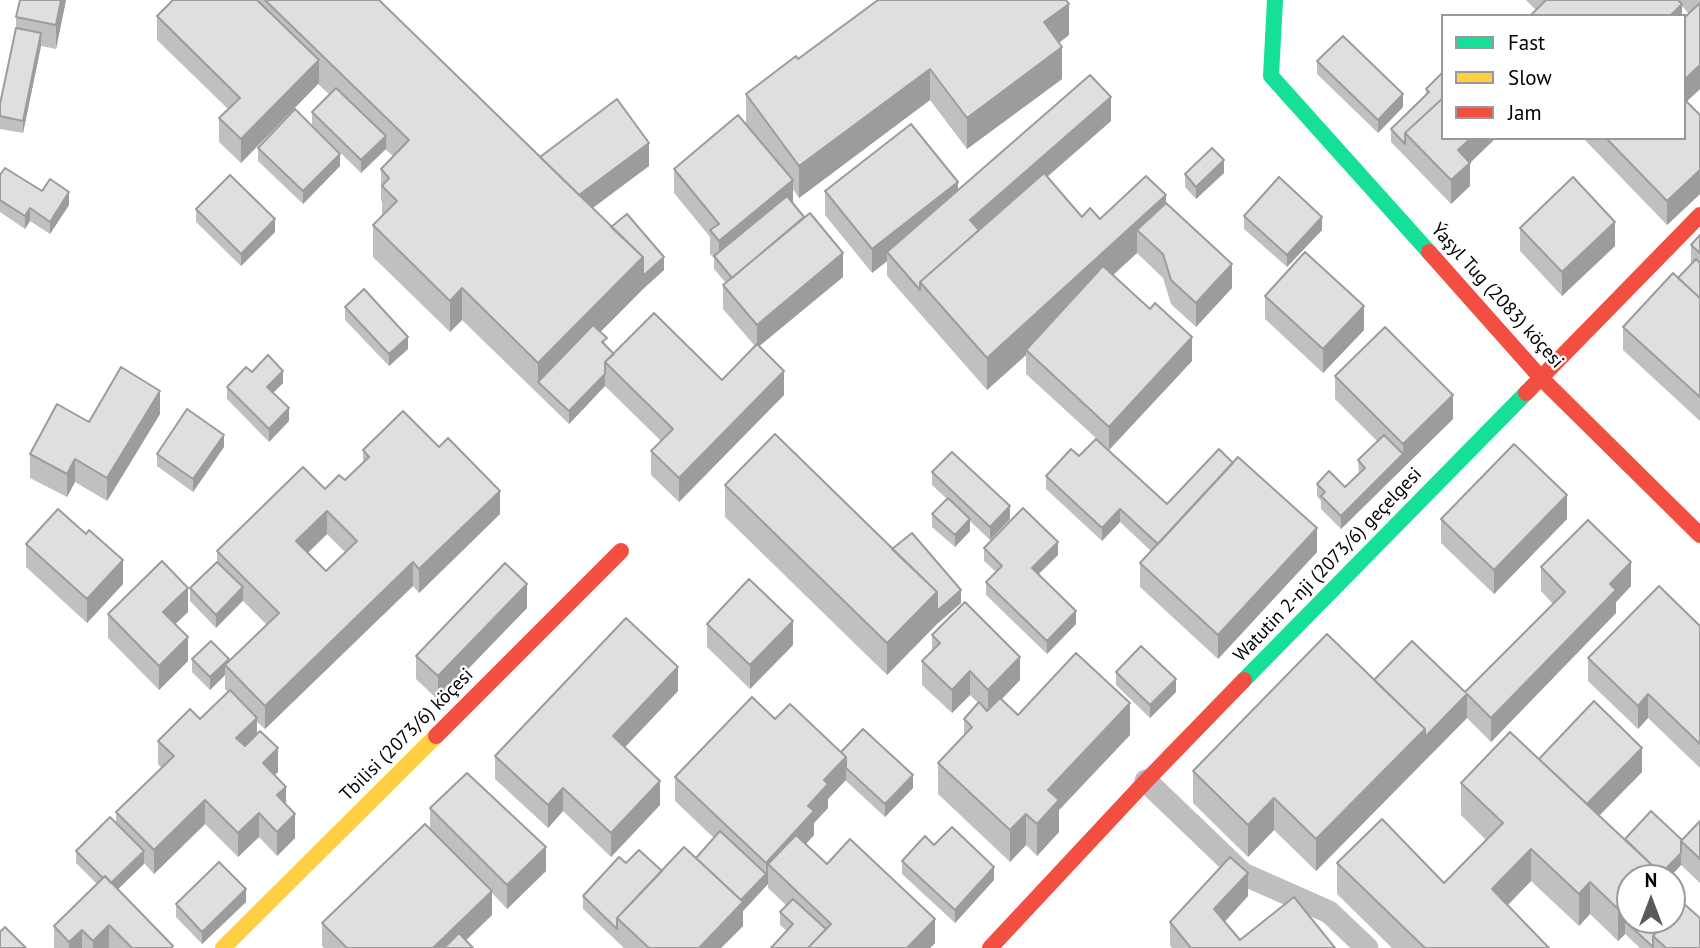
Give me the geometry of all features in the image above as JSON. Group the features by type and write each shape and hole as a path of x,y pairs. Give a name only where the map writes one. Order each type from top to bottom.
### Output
{"street":[{"name":"Ýaşyl Tug (2083) köçesi","path":"1275,0 1271,76 1541,378 1700,536"},
{"name":"Watutin 2-nji (2073/6) geçelgesi","path":"990,948 1146,781 1700,215"},
{"name":"Tbilisi (2073/6) köçesi","path":"223,948 621,551"}],"lane":[{"path":"1146,781 1243,874 1329,912 1367,948"}],"building":[{"path":"20,0 61,0 56,25 16,17"},
{"path":"173,0 257,0 319,60 241,139 219,118 240,98 157,16"},
{"path":"265,0 379,0 643,257 538,363 462,288 450,301 373,225 397,201 382,186 389,178 381,169 409,140"},
{"path":"878,0 1066,0 1069,4 1044,22 1062,47 967,118 930,69 799,166 746,94"},
{"path":"1546,0 1678,0 1682,4 1672,14 1532,14"},
{"path":"1700,3 1700,65 1686,78 1686,16"},
{"path":"16,28 41,33 23,121 0,116 0,104"},
{"path":"1343,36 1403,94 1378,120 1317,61"},
{"path":"1441,74 1441,100 1405,133 1405,144 1391,129 1429,92 1426,89"},
{"path":"1090,75 1111,97 970,220 979,230 920,282 920,290 887,252"},
{"path":"336,88 386,136 361,160 312,112"},
{"path":"617,99 649,143 579,195 540,157"},
{"path":"1441,100 1441,140 1469,140 1458,150 1470,163 1451,180 1405,133"},
{"path":"1686,101 1700,115 1700,170 1667,201 1608,140 1686,140"},
{"path":"295,109 340,154 303,191 258,148"},
{"path":"738,115 793,180 719,241 710,230 719,224 674,169"},
{"path":"911,124 958,182 872,249 825,191"},
{"path":"1212,148 1224,160 1196,187 1185,174"},
{"path":"5,168 42,191 50,179 69,192 50,222 30,208 25,216 0,200 0,175"},
{"path":"1044,173 1082,217 1090,208 1100,219 1146,176 1166,195 987,358 920,282"},
{"path":"230,175 275,219 241,254 196,209"},
{"path":"1279,177 1322,217 1287,255 1244,216"},
{"path":"1573,177 1615,222 1562,272 1520,228"},
{"path":"787,196 804,217 732,278 714,256"},
{"path":"1166,203 1232,264 1196,303 1171,280 1163,254 1137,230"},
{"path":"810,213 843,253 757,325 723,285"},
{"path":"627,214 664,257 643,276 643,257 611,227"},
{"path":"1700,235 1700,253 1691,245"},
{"path":"1305,252 1364,306 1323,349 1265,296"},
{"path":"1696,259 1700,263 1700,298 1678,278"},
{"path":"1103,266 1150,309 1155,303 1192,337 1109,427 1026,350"},
{"path":"1673,273 1700,298 1700,397 1623,327"},
{"path":"364,289 408,337 389,354 345,307"},
{"path":"654,313 722,380 757,344 784,371 679,478 651,451 673,429 605,362"},
{"path":"593,325 607,338 602,342 614,354 605,362 605,374 569,411 538,382"},
{"path":"1385,327 1453,395 1403,444 1335,376"},
{"path":"268,355 283,371 267,387 289,408 269,429 227,387 246,367 252,372"},
{"path":"121,367 160,391 107,478 75,459 67,474 30,454 57,404 89,422"},
{"path":"187,409 224,435 193,479 157,454"},
{"path":"403,411 439,447 448,438 500,491 419,569 413,562 265,706 225,665 279,613 217,551 303,467 325,489 339,475 345,480 369,457 363,450","holes":["327,511 357,541 326,571 296,541"]},
{"path":"775,434 937,592 887,643 725,485"},
{"path":"1384,435 1403,454 1341,516 1321,496 1325,492 1317,484 1329,471 1345,487 1365,468 1358,460"},
{"path":"1096,439 1167,504 1219,449 1233,463 1158,544 1120,509 1102,528 1046,476 1071,449 1079,456"},
{"path":"1514,444 1567,495 1494,570 1441,519"},
{"path":"952,452 1010,506 990,527 932,472"},
{"path":"1238,457 1317,528 1218,635 1140,563"},
{"path":"948,498 970,519 955,535 932,514"},
{"path":"1023,508 1058,542 1032,568 1076,611 1047,641 986,582 1002,566 984,548"},
{"path":"58,509 86,534 89,530 123,560 87,599 26,544"},
{"path":"1588,520 1631,562 1610,584 1616,590 1491,718 1467,694 1425,737 1425,729 1374,680 1412,641 1465,692 1565,592 1541,567"},
{"path":"912,533 961,590 937,611 937,592 892,549"},
{"path":"162,561 188,588 163,612 188,637 159,666 108,614"},
{"path":"217,562 243,587 216,615 190,588"},
{"path":"505,563 527,584 438,676 416,656"},
{"path":"749,579 793,621 750,665 707,624"},
{"path":"1659,586 1700,626 1700,744 1648,694 1638,706 1588,658"},
{"path":"965,602 1020,657 988,690 970,671 952,690 922,661 940,643 932,635"},
{"path":"626,618 678,667 613,736 660,781 611,833 563,788 548,805 495,756"},
{"path":"1327,634 1425,729 1316,839 1274,798 1248,825 1193,771"},
{"path":"211,641 229,659 210,677 192,659"},
{"path":"1141,646 1176,679 1150,705 1116,672"},
{"path":"1076,653 1130,703 1048,790 1059,800 1037,824 1026,814 1010,830 938,763 972,727 964,719 979,702 987,711 1000,698 1018,715"},
{"path":"230,690 257,718 236,738 245,746 260,731 278,748 263,763 286,787 277,795 295,814 277,832 259,813 238,833 205,800 154,850 116,812 174,756 158,741 190,709 200,719"},
{"path":"752,697 775,719 790,704 846,757 824,780 828,784 808,806 814,811 766,863 675,777"},
{"path":"1594,701 1642,748 1587,804 1539,759"},
{"path":"863,729 913,775 885,804 846,768 846,757 841,752"},
{"path":"1510,732 1651,864 1616,864 1616,907 1590,882 1579,894 1531,849 1492,889 1549,948 1425,948 1337,863 1382,819 1444,883 1503,823 1461,783"},
{"path":"467,773 546,847 507,885 430,808"},
{"path":"1651,811 1682,840 1681,853 1670,864 1651,864 1625,839"},
{"path":"110,817 144,851 111,883 76,851"},
{"path":"1700,821 1700,859 1681,841"},
{"path":"425,824 492,891 433,948 347,948 322,923"},
{"path":"952,827 994,867 955,910 902,861 925,836 934,845"},
{"path":"720,831 766,874 741,900 696,858"},
{"path":"796,835 827,864 850,839 935,919 907,948 808,948 831,924 768,864"},
{"path":"684,847 743,902 699,948 649,948 617,918"},
{"path":"639,850 662,871 617,918 617,929 583,896 619,857 626,863"},
{"path":"1230,857 1248,873 1214,909 1240,940 1294,897 1335,948 1191,948 1170,922"},
{"path":"219,862 246,889 202,932 176,904"},
{"path":"105,876 173,946 171,948 132,948 109,925 93,941 82,930 69,942 54,926"},
{"path":"793,899 826,929 808,948 771,948 793,924 780,912"},
{"path":"1686,906 1700,918 1700,948 1666,948 1653,936 1686,934"},
{"path":"5,927 26,948 0,948 0,932"},
{"path":"459,933 473,948 444,948"},
{"path":"1639,934 1655,934 1653,947"}],"traffic: fast":[{"path":"1275,0 1271,76 1429,252"},
{"path":"1244,680 1526,393"}],"traffic: slow":[{"path":"223,948 436,736"}],"traffic: jam":[{"path":"1526,393 1700,215"},
{"path":"1429,252 1541,378 1700,535"},
{"path":"436,736 621,551"},
{"path":"990,948 1244,680"}]}
